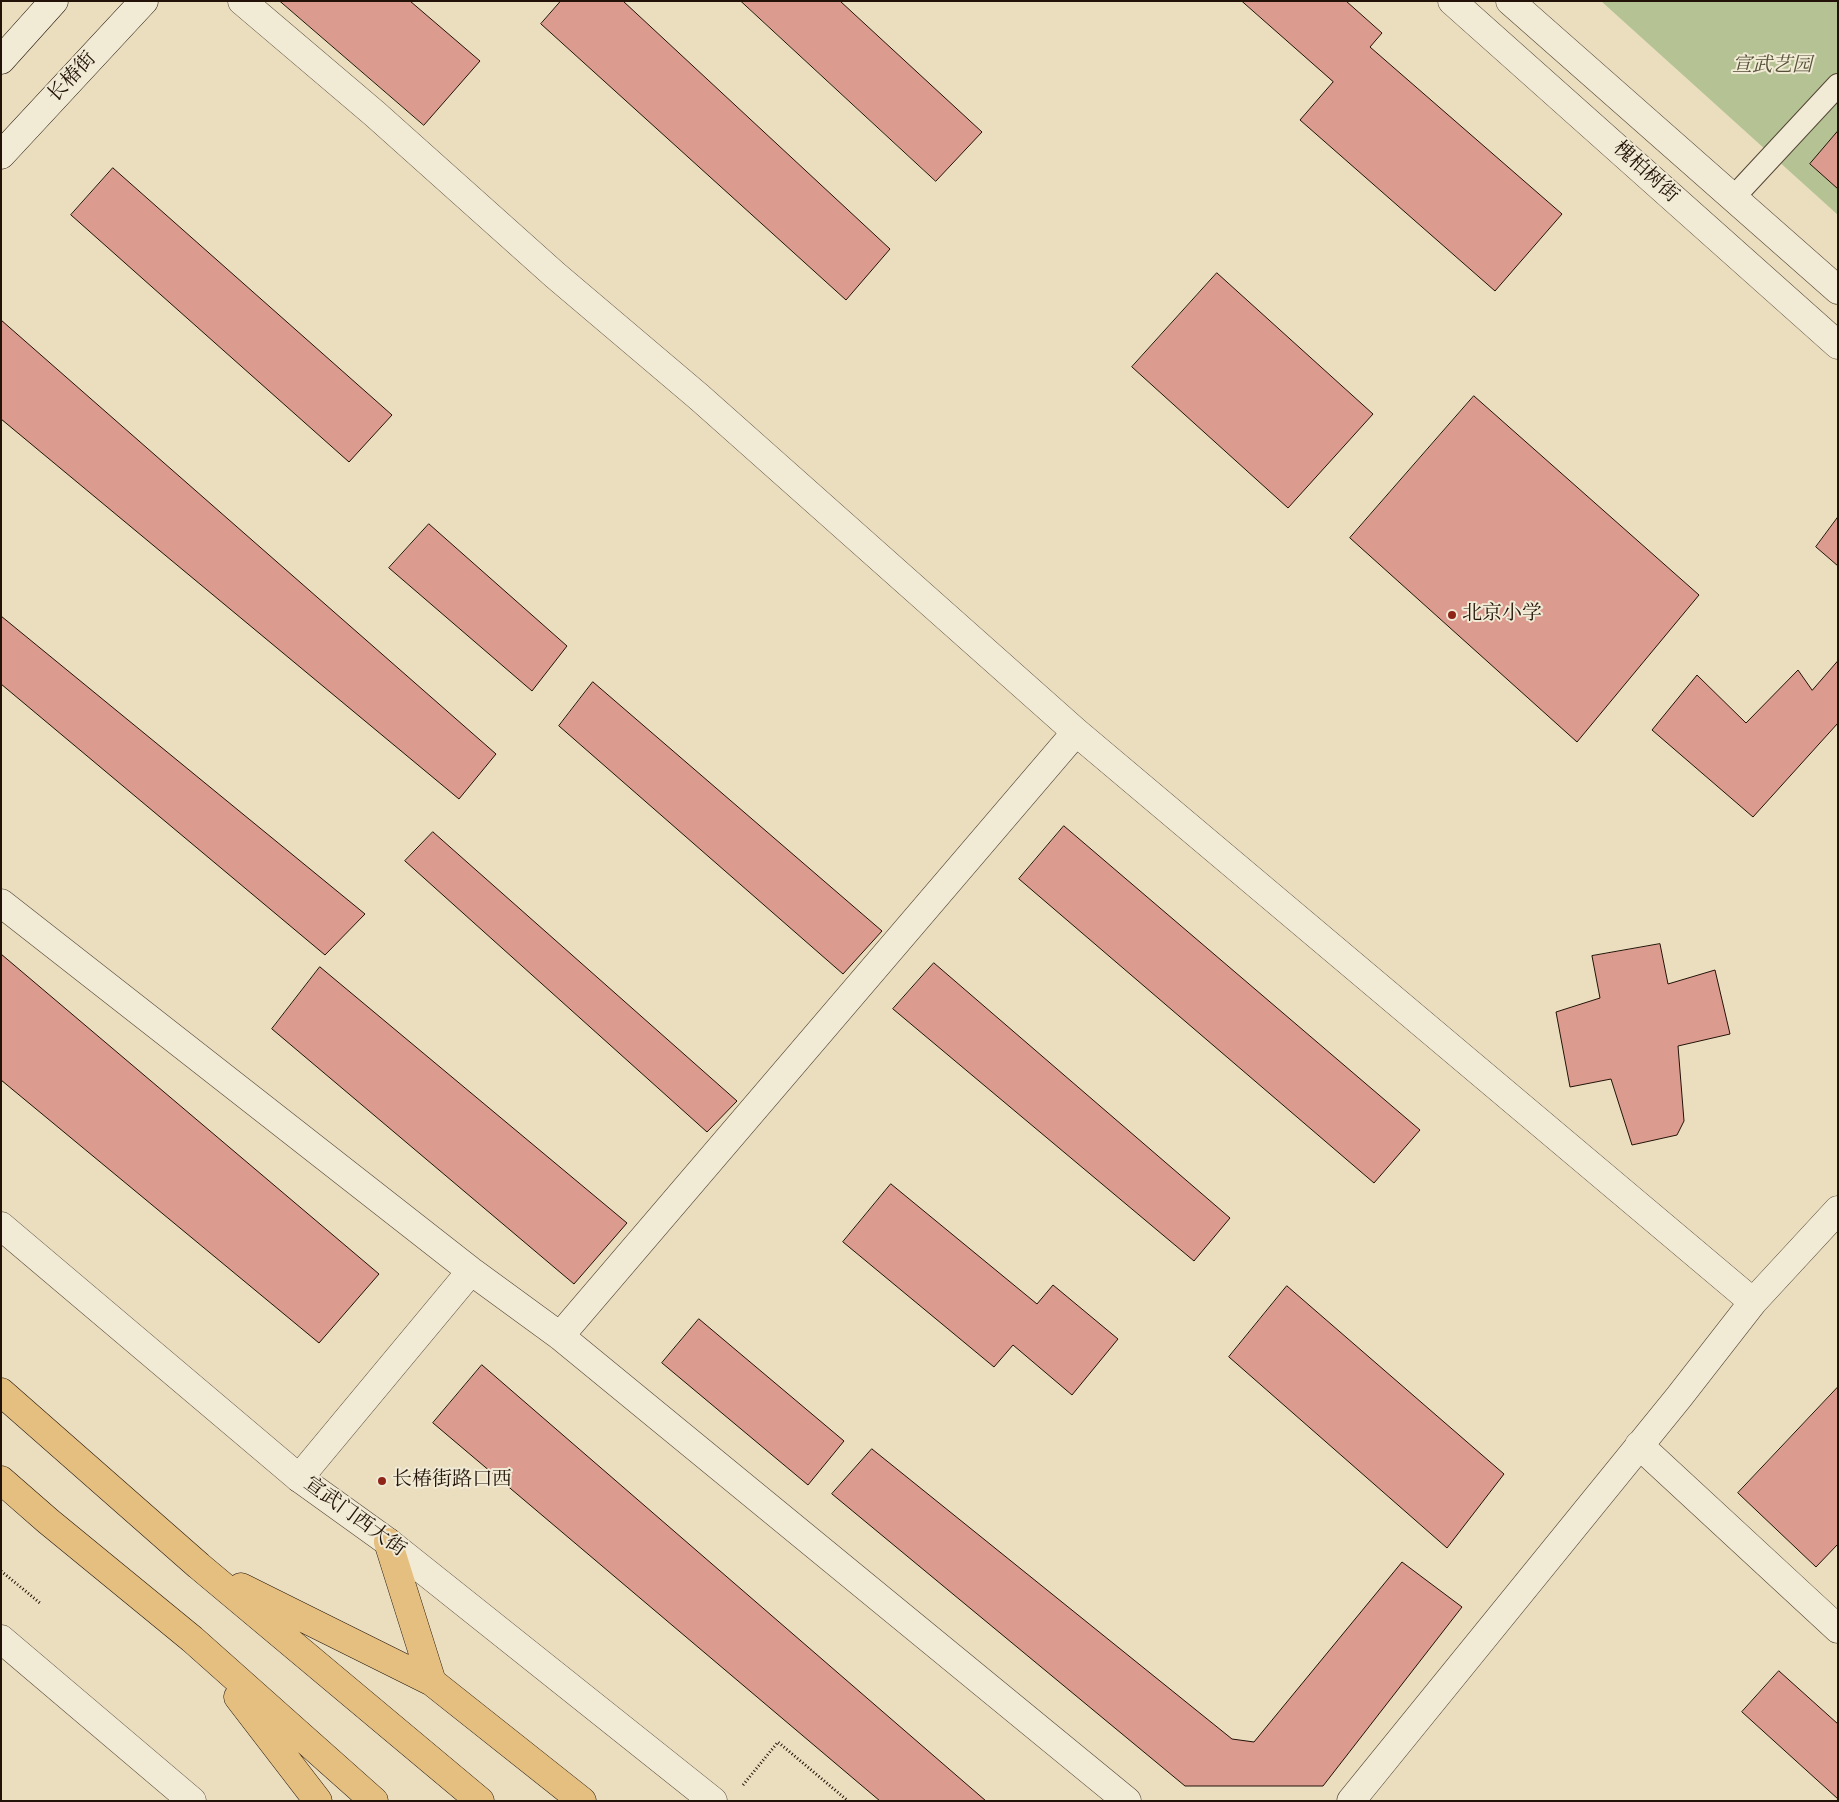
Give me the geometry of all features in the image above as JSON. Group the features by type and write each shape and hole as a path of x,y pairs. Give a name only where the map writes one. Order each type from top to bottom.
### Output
{"highway":[{"path":"1,1392 199,1566 480,1801"},
{"path":"1,1480 192,1640 374,1801"},
{"path":"388,1542 432,1682"},
{"path":"199,1566 432,1682 582,1801"},
{"path":"192,1640 280,1750 318,1801"}],"street":[{"path":"1,60 54,1"},
{"name":"长椿街","path":"1,155 144,1"},
{"path":"242,1 375,114 555,275 699,397 1076,732 1753,1302"},
{"name":"槐柏树街","path":"1452,1 1838,345"},
{"name":"槐柏树街","path":"1510,1 1838,290"},
{"path":"560,1336 1076,732"},
{"path":"1,903 471,1271 560,1336 1127,1801"},
{"path":"1351,1801 1753,1302 1838,1210"},
{"name":"宣武门西大街","path":"1,1226 299,1478 388,1542 713,1801"},
{"path":"299,1478 471,1271"},
{"path":"1639,1445 1838,1629"},
{"path":"1,1639 192,1801"}],"lane":[{"path":"1734,198 1838,85"}],"path":[{"path":"1,1571 40,1603"},
{"path":"742,1786 778,1742 848,1801"}],"green space":[{"name":"宣武艺园","path":"1601,1 1838,1 1838,215"}],"building":[{"path":"280,1 410,1 480,61 424,125"},
{"path":"561,1 623,1 890,249 846,300 541,24"},
{"path":"741,1 840,1 982,132 936,181"},
{"path":"1242,1 1346,1 1382,33 1370,47 1562,214 1495,291 1300,120 1333,82"},
{"path":"1838,131 1838,189 1810,164"},
{"path":"113,168 392,415 349,462 71,215"},
{"path":"1217,273 1373,414 1288,508 1132,367"},
{"path":"1,320 496,754 459,799 1,419"},
{"path":"1474,396 1699,595 1577,742 1350,538"},
{"path":"1838,517 1838,566 1816,547"},
{"path":"429,524 567,646 532,691 389,568"},
{"path":"1,616 365,914 325,955 1,684"},
{"path":"1838,661 1838,723 1753,817 1652,730 1697,675 1746,723 1798,670 1812,690"},
{"path":"593,682 882,931 843,974 559,726"},
{"path":"1064,826 1420,1130 1374,1183 1019,879"},
{"path":"433,832 737,1101 707,1132 405,861"},
{"path":"1660,944 1668,984 1715,970 1730,1034 1678,1046 1684,1121 1677,1135 1632,1145 1611,1079 1570,1087 1556,1012 1600,998 1592,956"},
{"path":"1,954 379,1274 319,1343 1,1080"},
{"path":"934,963 1230,1218 1194,1261 893,1009"},
{"path":"320,967 627,1223 574,1284 272,1029"},
{"path":"891,1184 1037,1304 1053,1285 1118,1339 1072,1395 1013,1345 994,1367 843,1242"},
{"path":"1287,1286 1504,1474 1447,1548 1229,1357"},
{"path":"699,1319 844,1441 808,1485 662,1363"},
{"path":"482,1365 986,1801 880,1801 433,1423"},
{"path":"1838,1387 1838,1544 1816,1567 1738,1493"},
{"path":"872,1449 1232,1739 1254,1742 1402,1562 1462,1607 1323,1786 1185,1786 832,1494"},
{"path":"1779,1671 1838,1724 1838,1799 1742,1712"}],"place":[{"name":"北京小学","path":"1452,615"},
{"name":"长椿街路口西","path":"382,1481"}]}
